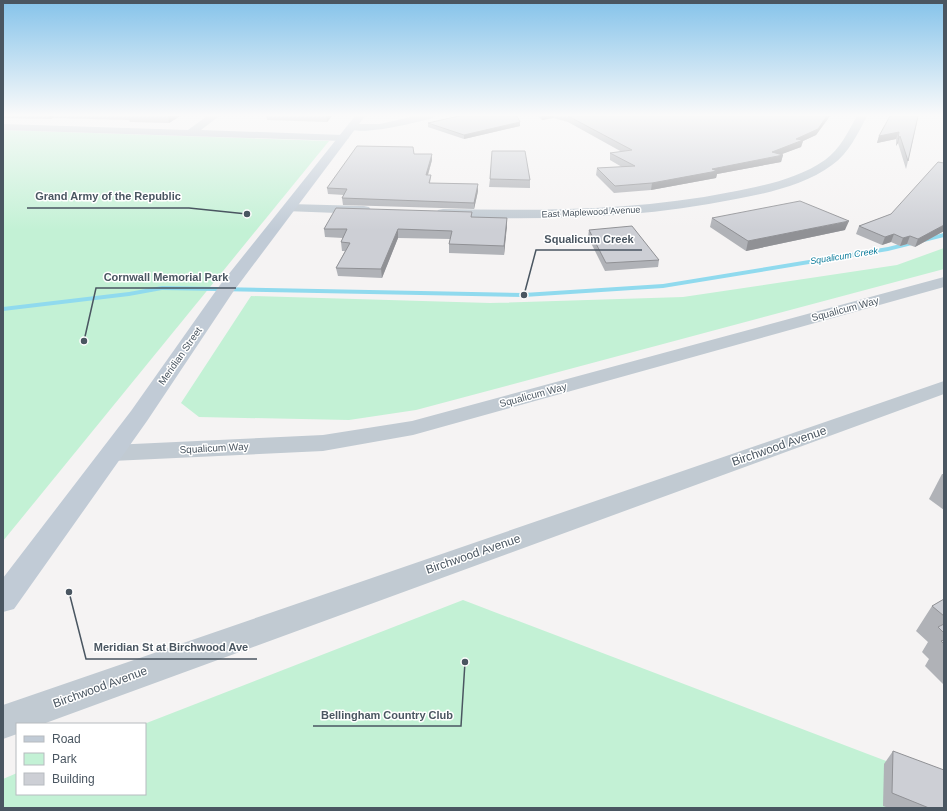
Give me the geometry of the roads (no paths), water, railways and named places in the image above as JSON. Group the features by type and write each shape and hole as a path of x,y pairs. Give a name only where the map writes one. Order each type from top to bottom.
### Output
{"main road":[{"name":"Meridian Street","path":"3,600 139,416 226,289 331,154"}],"street":[{"name":"East Maplewood Avenue","path":"433,212 530,215 662,208 731,196 789,181 828,162 838,154"},
{"path":"290,208 377,211"},
{"name":"Squalicum Way","path":"112,453 323,443 413,428 944,282"},
{"name":"Birchwood Avenue","path":"3,722 944,387"}],"waterway":[{"name":"Squalicum Creek","path":"3,309 129,294 162,288 524,295 663,286 888,249 944,235"}],"place":[{"name":"Grand Army of the Republic","path":"247,214"},
{"name":"Squalicum Creek","path":"524,295"},
{"name":"Cornwall Memorial Park","path":"84,341"},
{"name":"Meridian St at Birchwood Ave","path":"69,592"},
{"name":"Bellingham Country Club","path":"465,662"}]}
